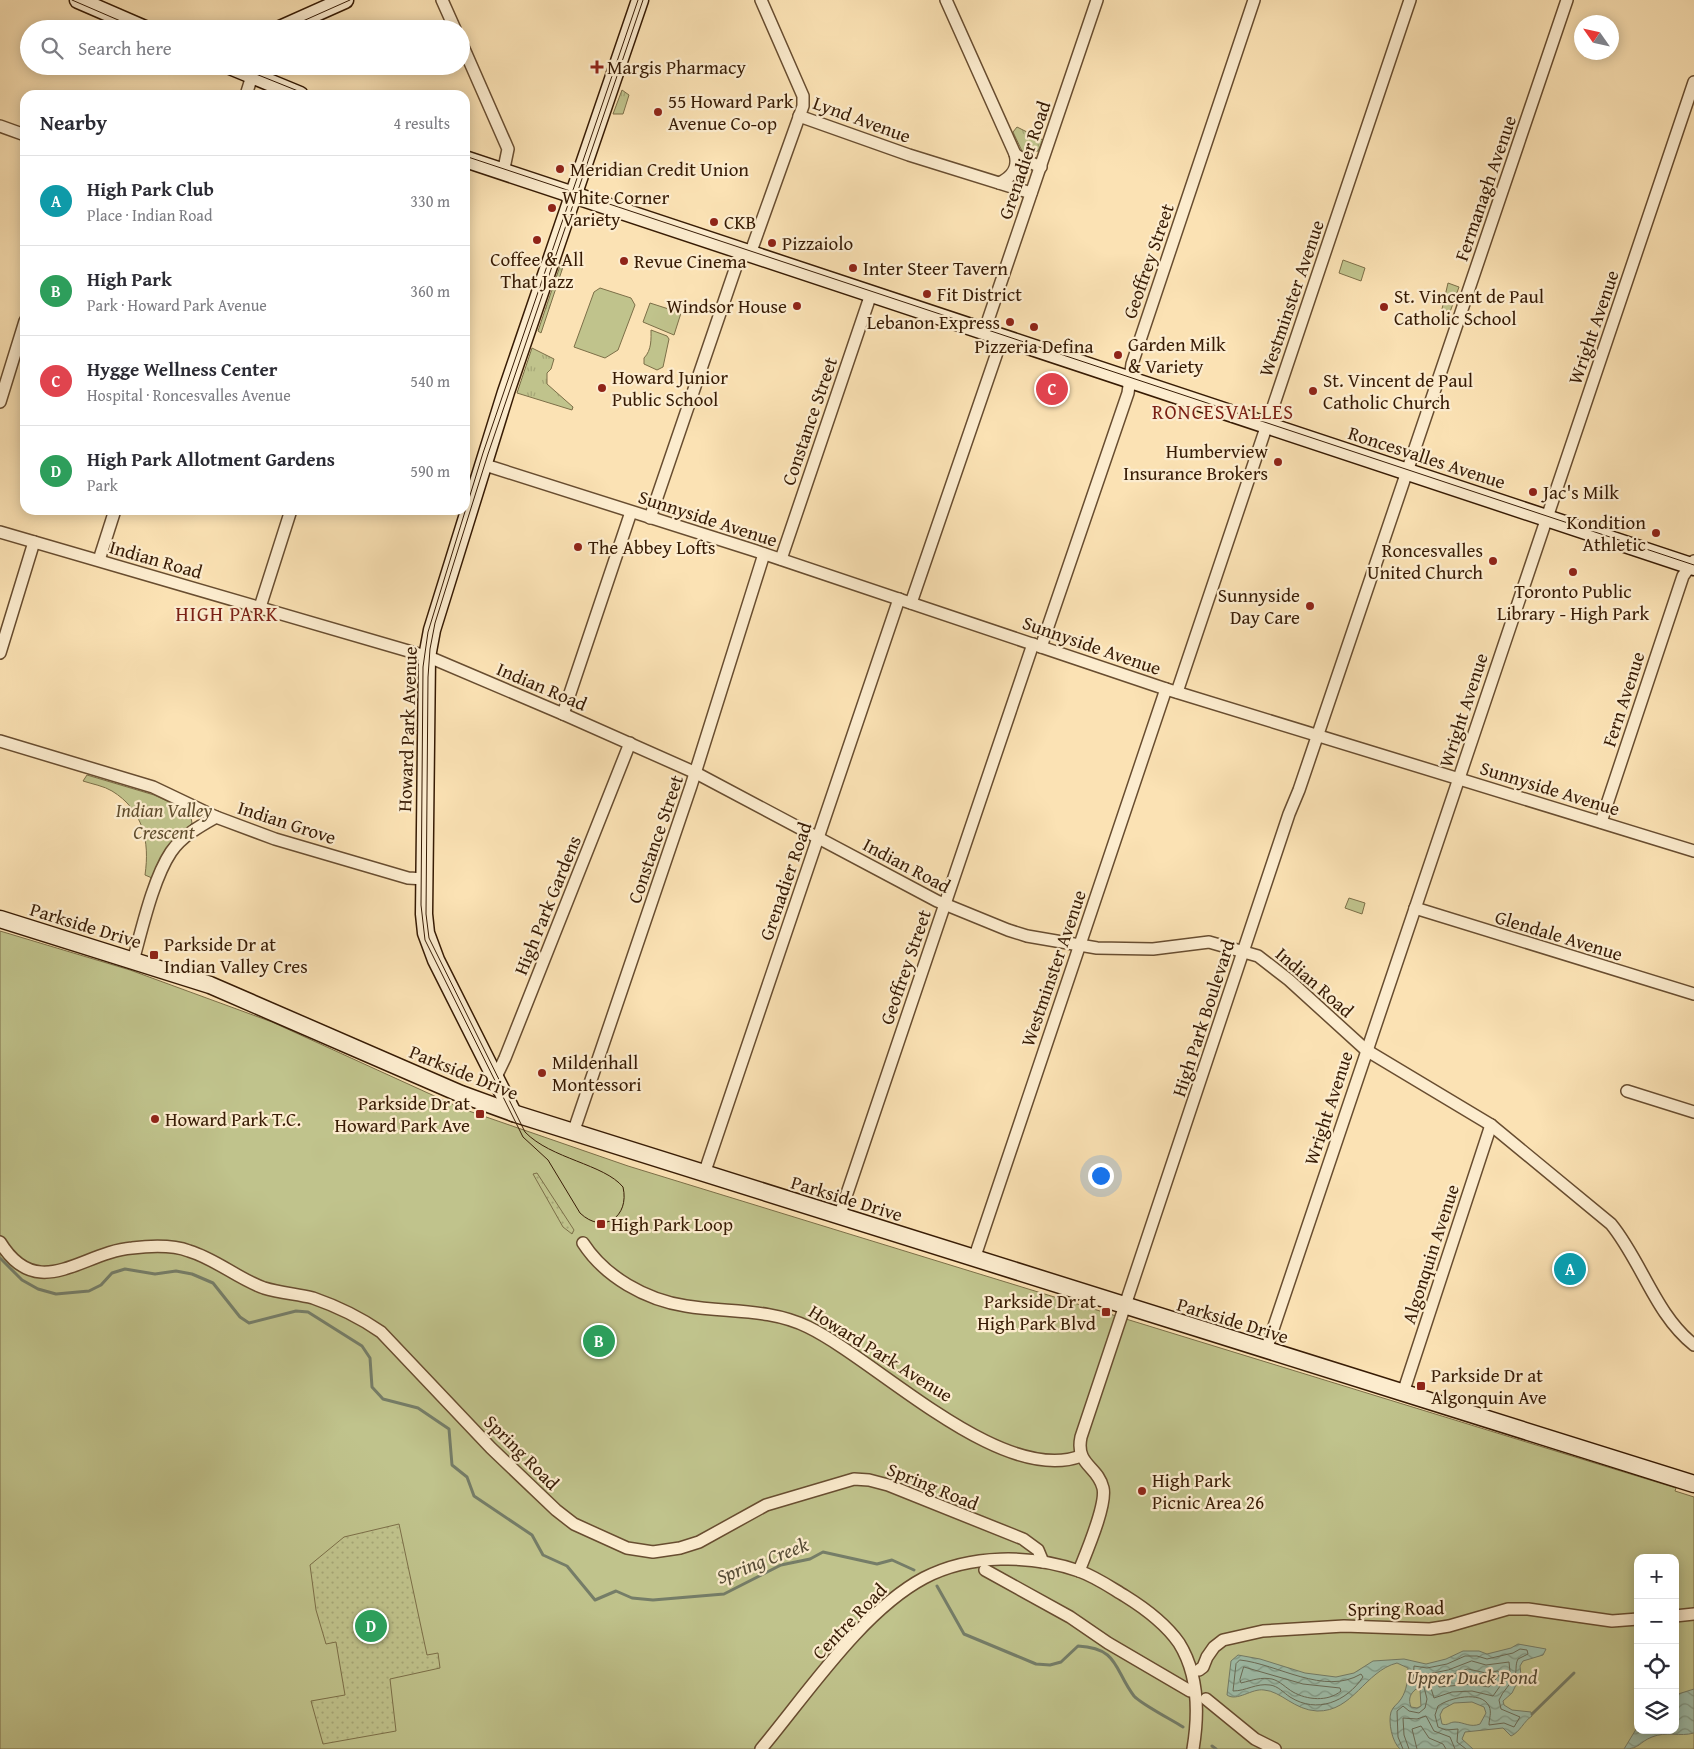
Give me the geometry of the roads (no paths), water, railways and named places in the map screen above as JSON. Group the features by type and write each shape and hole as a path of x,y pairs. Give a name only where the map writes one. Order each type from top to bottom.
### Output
{"street":[{"path":"78,0 124,20"},
{"path":"300,20 345,0"},
{"path":"442,0 451,20"},
{"name":"Howard Park Avenue","path":"470,504 640,0"},
{"name":"Lynd Avenue","path":"761,0 803,96 799,116 1031,193"},
{"path":"946,0 1015,154 1016,166 1009,177 999,183"},
{"name":"Grenadier Road","path":"984,332 1097,0"},
{"name":"Geoffrey Street","path":"839,1216 945,904 1131,380 1135,355 1254,0"},
{"name":"Westminster Avenue","path":"974,1259 1079,946 1268,426 1410,0"},
{"name":"Fermanagh Avenue","path":"1406,472 1567,0"},
{"path":"470,62 508,149 503,172"},
{"path":"248,90 252,76 287,90"},
{"name":"Wright Avenue","path":"1266,1350 1694,82"},
{"path":"650,518 718,318 746,253 799,116"},
{"path":"0,126 20,133"},
{"path":"1015,154 1041,167"},
{"name":"Roncesvalles Avenue","path":"470,160 1406,472 1693,564"},
{"name":"Constance Street","path":"781,560 870,294"},
{"path":"0,402 20,337"},
{"path":"911,602 1002,338"},
{"name":"Sunnyside Avenue","path":"482,464 911,602 1171,690 1694,851"},
{"name":"High Park Boulevard","path":"1081,1456 1081,1437 1406,472"},
{"path":"563,714 631,512"},
{"path":"99,560 113,515"},
{"path":"260,606 289,515"},
{"name":"Howard Park Avenue","path":"467,515 432,630 427,656 424,924 430,947 513,1113"},
{"name":"Indian Road","path":"0,532 427,656 696,773 945,904 1008,930 1079,946 1136,949 1209,942 1268,962 1366,1050 1491,1125 1611,1224 1625,1243 1676,1328 1694,1345"},
{"path":"0,653 34,542"},
{"name":"Constance Street","path":"573,1133 696,773 698,760 764,554"},
{"name":"Fern Avenue","path":"1601,822 1680,585 1693,564"},
{"name":"Grenadier Road","path":"704,1174 898,599"},
{"name":"Indian Grove","path":"0,740 153,787 216,817 275,839 408,878 424,879"},
{"name":"High Park Gardens","path":"495,1078 505,1058 630,744"},
{"path":"132,961 161,873 171,851 193,830 216,817"},
{"name":"Glendale Avenue","path":"1415,908 1694,994"},
{"name":"Parkside Drive","path":"0,920 210,985 461,1094 573,1133 1694,1484"},
{"path":"1627,1091 1694,1112"},
{"name":"Algonquin Avenue","path":"1403,1393 1491,1125"},
{"name":"Spring Road","path":"0,1242 21,1266 43,1273 60,1272 99,1255 131,1248 188,1250 262,1287 313,1298 366,1322 381,1332 491,1448 556,1510 574,1524 627,1548 652,1552 680,1548 698,1542 766,1505 854,1479 869,1480 888,1485 1023,1539 1038,1550 1043,1562"},
{"name":"Howard Park Avenue","path":"583,1243 591,1255 608,1272 660,1299 687,1306 770,1314 810,1328 965,1431 993,1445 1039,1459 1059,1461 1081,1456"},
{"path":"1081,1456 1101,1482 1104,1497 1079,1571 1113,1588 1158,1619 1179,1644 1195,1673 1198,1703 1194,1748"},
{"name":"Centre Road","path":"761,1749 865,1624 905,1589 940,1571 971,1563 1008,1559 1043,1562 1079,1571"},
{"path":"985,1570 1070,1617 1108,1643 1190,1691"},
{"name":"Spring Road","path":"1195,1673 1203,1667 1214,1647 1223,1640 1263,1631 1344,1626 1430,1629 1449,1626 1508,1609 1528,1609 1612,1622 1634,1619"},
{"path":"1679,1616 1693,1614"},
{"path":"1206,1699 1255,1739 1275,1749"}],"water":[{"name":"Upper Duck Pond","path":"1518,1644 1546,1649 1543,1655 1523,1661 1520,1666 1521,1675 1512,1693 1503,1701 1504,1705 1512,1710 1531,1712 1532,1716 1511,1736 1503,1728 1465,1732 1462,1739 1473,1749 1400,1749 1397,1746 1390,1726 1390,1716 1405,1692 1408,1668 1397,1663 1386,1667 1350,1698 1329,1710 1309,1710 1270,1691 1264,1690 1235,1697 1227,1695 1231,1661 1238,1655 1260,1659 1305,1673 1336,1677 1354,1673 1373,1661 1404,1659 1426,1664 1446,1659 1463,1651 1479,1651 1487,1654 1511,1648","holes":["1416,1689 1420,1690 1421,1706 1417,1708 1411,1707 1410,1702 1411,1695","1472,1702 1484,1707 1486,1713 1480,1724 1473,1725 1455,1722 1446,1725 1442,1724 1440,1715 1443,1709 1454,1703"]},
{"path":"1694,1689 1694,1733 1679,1734 1679,1694"},
{"path":"1634,1733 1668,1734 1657,1735 1636,1747 1624,1749"}],"waterway":[{"name":"Spring Creek","path":"0,1258 22,1280 38,1289 56,1294 89,1291 101,1285 112,1273 125,1269 155,1274 176,1271 192,1274 213,1283 240,1317 249,1323 296,1311 308,1312 362,1346 370,1358 372,1387 383,1399 418,1408 449,1429 452,1465 467,1477 474,1496 532,1535 543,1555 567,1566 595,1600 616,1591 632,1598 653,1600 724,1594 781,1565 810,1559 823,1552 877,1564 892,1560 914,1570"},
{"name":"Spring Creek","path":"937,1586 964,1634 1036,1664 1050,1665 1061,1662 1078,1646 1101,1651 1114,1662 1134,1696 1183,1727"},
{"path":"1532,1714 1574,1673"},
{"name":"Spring Creek","path":"1212,1746 1216,1749"}],"tram line":[{"path":"72,0 118,20"},
{"path":"305,20 350,0"},
{"path":"470,495 638,0"},
{"path":"470,511 643,0"},
{"path":"258,75 296,90"},
{"path":"470,158 1694,565"},
{"path":"464,515 428,632 423,667 421,905 425,940 523,1137 548,1160 580,1213 597,1222 606,1222 613,1220 619,1214 624,1198 623,1187 603,1173 549,1149 525,1132 429,938 426,914 428,677 430,649 435,623 469,515"}],"place":[{"name":"Margis Pharmacy","path":"597,67"},
{"name":"55 Howard Park Avenue Co-op","path":"658,112"},
{"name":"Meridian Credit Union","path":"560,169"},
{"name":"White Corner Variety","path":"552,208"},
{"name":"CKB","path":"714,222"},
{"name":"Coffee & All That Jazz","path":"537,240"},
{"name":"Pizzaiolo","path":"772,243"},
{"name":"Revue Cinema","path":"624,261"},
{"name":"Inter Steer Tavern","path":"853,268"},
{"name":"Fit District","path":"927,294"},
{"name":"Windsor House","path":"797,306"},
{"name":"St. Vincent de Paul Catholic School","path":"1384,307"},
{"name":"Lebanon Express","path":"1010,322"},
{"name":"Pizzeria Defina","path":"1034,327"},
{"name":"Garden Milk & Variety","path":"1118,355"},
{"name":"Howard Junior Public School","path":"602,388"},
{"name":"Hygge Wellness Center","path":"1052,389"},
{"name":"St. Vincent de Paul Catholic Church","path":"1313,391"},
{"name":"Humberview Insurance Brokers","path":"1278,462"},
{"name":"Jac's Milk","path":"1533,492"},
{"name":"Kondition Athletic","path":"1656,533"},
{"name":"The Abbey Lofts","path":"578,547"},
{"name":"Roncesvalles United Church","path":"1493,561"},
{"name":"Toronto Public Library - High Park","path":"1573,572"},
{"name":"Sunnyside Day Care","path":"1310,606"},
{"name":"Parkside Dr at Indian Valley Cres","path":"154,955"},
{"name":"Mildenhall Montessori","path":"542,1073"},
{"name":"Parkside Dr at Howard Park Ave","path":"480,1114"},
{"name":"Howard Park T.C.","path":"155,1119"},
{"name":"High Park Loop","path":"601,1224"},
{"name":"High Park Club","path":"1570,1269"},
{"name":"Parkside Dr at High Park Blvd","path":"1106,1312"},
{"name":"High Park","path":"599,1341"},
{"name":"Parkside Dr at Algonquin Ave","path":"1421,1386"},
{"name":"High Park Picnic Area 26","path":"1142,1491"},
{"name":"High Park Allotment Gardens","path":"371,1626"}],"district":[{"name":"RONCESVALLES","path":"1223,411"},
{"name":"HIGH PARK","path":"227,613"}],"park label":[{"name":"Indian Valley Crescent","path":"164,821"}]}
